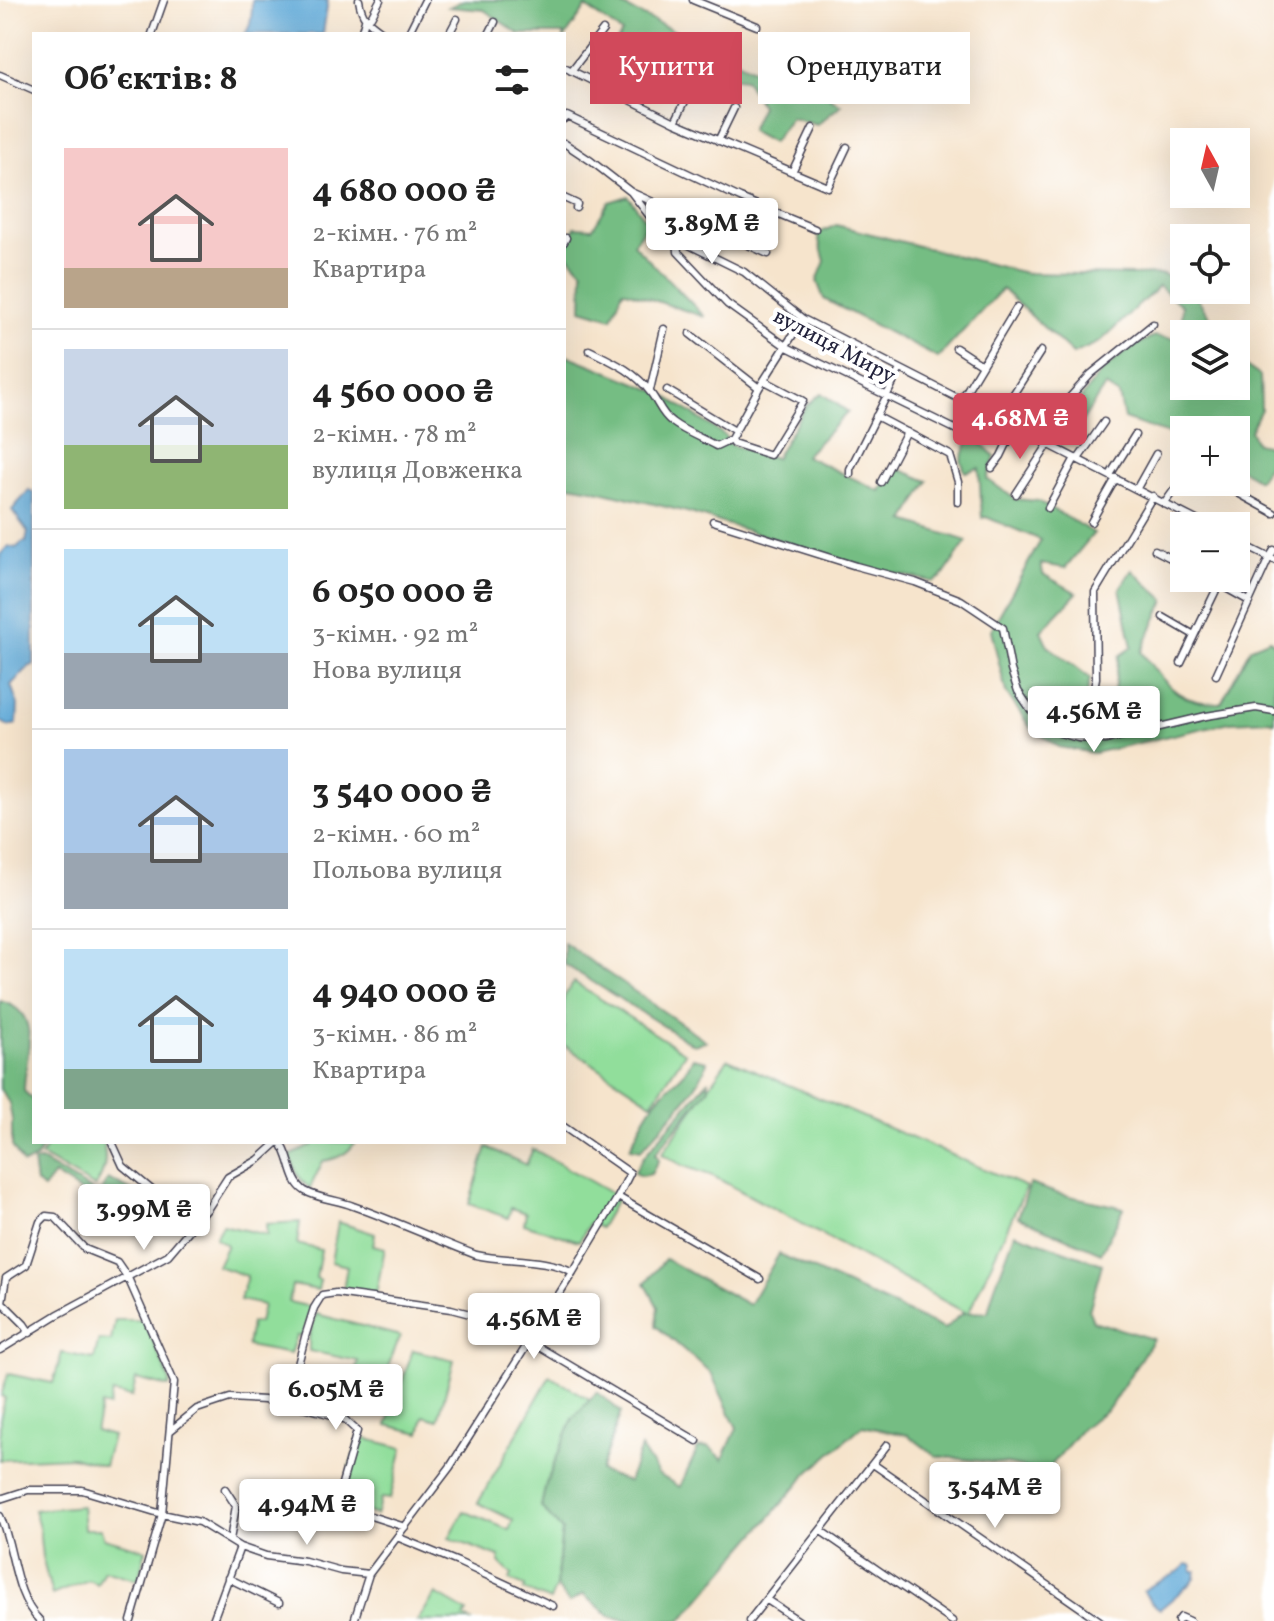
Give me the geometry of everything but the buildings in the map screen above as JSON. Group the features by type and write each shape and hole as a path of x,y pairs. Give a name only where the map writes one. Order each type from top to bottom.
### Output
{"street":[{"path":"153,32 164,0"},
{"path":"359,0 365,20 382,32"},
{"path":"362,32 365,20 371,17 380,0"},
{"path":"409,32 425,0"},
{"path":"693,0 757,26"},
{"path":"450,32 457,19"},
{"path":"490,32 495,22"},
{"path":"603,30 567,69 675,122 828,187 847,147"},
{"path":"0,75 32,89"},
{"path":"675,122 684,104"},
{"path":"718,141 734,108"},
{"path":"566,117 740,198 815,229"},
{"path":"792,172 813,128"},
{"path":"566,144 631,192 768,254"},
{"path":"631,192 651,218 677,239 744,272 803,319 1180,512"},
{"path":"566,199 577,204 576,208"},
{"name":"вулиця Миру","path":"677,239 678,252 727,304 787,347 959,431"},
{"path":"961,400 1017,307"},
{"path":"589,350 625,367 650,390 663,414 672,422 716,446 731,439 803,319"},
{"path":"1041,440 1070,397 1091,374 1153,324"},
{"path":"650,390 664,329"},
{"path":"690,334 759,388"},
{"path":"956,348 982,365"},
{"path":"998,418 1041,351"},
{"path":"850,474 900,369"},
{"path":"731,439 733,443 770,455 803,401 765,381"},
{"path":"667,390 735,431"},
{"path":"876,416 950,455 958,482 958,502"},
{"path":"1048,508 1076,458 1104,422"},
{"path":"992,468 1015,427"},
{"path":"881,482 907,432"},
{"path":"1091,522 1135,435"},
{"path":"1016,494 1048,445"},
{"path":"1137,488 1156,454"},
{"path":"1078,738 1096,678 1095,592 1153,496"},
{"path":"1164,504 1170,496"},
{"path":"1243,496 1274,513"},
{"path":"713,521 915,582 961,600 1003,628 1018,691 1031,710 1060,733 1105,740 1206,716 1256,708 1274,711"},
{"path":"1250,548 1271,559"},
{"path":"1155,550 1170,558"},
{"path":"1216,675 1274,550"},
{"path":"1181,663 1215,592"},
{"path":"1233,592 1249,601"},
{"path":"1163,617 1194,635"},
{"path":"354,1621 369,1574 450,1467 573,1272 630,1173 566,1128"},
{"path":"113,1144 123,1166 164,1200 187,1232"},
{"path":"0,1350 168,1255 208,1208 228,1177 258,1160 277,1144"},
{"path":"280,1144 289,1156 298,1184 305,1191 351,1205 476,1255 562,1266 573,1272"},
{"path":"618,1197 760,1279"},
{"path":"30,1333 2,1302 6,1278 26,1265 40,1222 46,1216 55,1217 85,1249 117,1262 128,1278 174,1382 162,1514 131,1621"},
{"path":"288,1404 314,1308 322,1295 336,1293 451,1309 535,1331"},
{"path":"529,1341 697,1441"},
{"path":"170,1431 197,1409 230,1398 288,1404 343,1418 357,1431 337,1501 352,1510 405,1527"},
{"path":"171,1414 184,1418"},
{"path":"749,1621 887,1445"},
{"path":"873,1464 1100,1621"},
{"path":"225,1489 236,1506 230,1540"},
{"path":"0,1499 28,1490 82,1490 199,1522 240,1547 266,1556 369,1574"},
{"path":"0,1516 23,1594 40,1621"},
{"path":"821,1531 952,1621"},
{"path":"397,1537 553,1606"},
{"path":"213,1620 240,1547"},
{"path":"228,1578 279,1603"},
{"path":"767,1600 799,1621"},
{"path":"1178,1621 1181,1617 1190,1621"}],"green space":[{"path":"464,0 610,0 677,32 621,32 586,7 566,36 566,32 516,32 484,10 449,7"},
{"path":"742,63 758,71 758,101 742,79"},
{"path":"841,105 817,125 791,118 772,143 750,131 761,106"},
{"path":"628,196 648,223 633,244 705,317 623,290 612,318 582,309 583,271 566,250 575,227 593,228 609,202"},
{"path":"836,225 1025,273 1163,274 1170,278 1170,296 1159,286 1100,342 1073,354 1002,289 938,358 824,299 817,281 825,261 817,234"},
{"path":"1180,304 1201,304 1212,320 1181,320"},
{"path":"1154,336 1170,338 1170,400 1250,400 1250,369 1260,376 1261,409 1250,431 1250,416 1170,416 1170,434 1124,419 1119,395 1105,386 1075,432 1062,424 1100,373 1130,348"},
{"path":"566,355 661,393 724,435 731,445 775,458 806,406 821,393 848,412 805,456 880,491 894,467 928,481 905,521 967,541 943,576 934,582 869,568 687,512 566,484"},
{"path":"1250,431 1256,443 1274,447 1274,456 1258,480 1250,475"},
{"path":"972,433 995,457 987,479 1015,499 1038,501 1094,533 1065,568 1041,564 1043,574 1077,593 1041,631 1048,646 1090,678 1085,705 1100,714 1137,703 1134,689 1114,691 1119,656 1132,647 1120,588 1132,570 1165,600 1141,652 1166,682 1183,696 1221,703 1251,647 1270,639 1274,644 1274,722 1230,722 1094,753 1059,747 1030,727 1006,692 991,630 1041,540 982,518 979,468 965,472 961,460"},
{"path":"566,944 706,1041 694,1045 566,965"},
{"path":"574,982 685,1053 652,1103 566,1046 566,994"},
{"path":"0,1001 23,1015 29,1038 24,1091 32,1099 32,1144 43,1144 37,1158 23,1164 12,1146 9,1103 0,1089"},
{"path":"693,1058 707,1061 698,1082 641,1150 630,1148 653,1104"},
{"path":"728,1059 1026,1187 968,1314 713,1176 662,1154"},
{"path":"708,1081 709,1088 655,1154 659,1159 651,1174 641,1176 634,1173 649,1150"},
{"path":"48,1144 103,1144 105,1154 101,1176 95,1187 41,1156"},
{"path":"353,1144 342,1155 323,1161 310,1188 295,1170 290,1156 313,1145"},
{"path":"487,1147 526,1165 533,1149 618,1197 600,1228 590,1223 579,1241 524,1224 526,1213 511,1208 508,1218 469,1204"},
{"path":"41,1161 95,1192 101,1191 108,1179 140,1195 145,1208 144,1218 137,1216 128,1205 108,1209 54,1175 43,1189 36,1183 33,1162"},
{"path":"1030,1184 1124,1208 1101,1253 1018,1217"},
{"path":"300,1222 297,1244 321,1250 316,1278 320,1280 318,1290 292,1285 289,1302 311,1307 302,1336 296,1336 290,1354 247,1346 251,1323 259,1323 263,1305 240,1300 247,1276 217,1266 227,1245 215,1238 222,1225 267,1235 266,1224"},
{"path":"338,1222 375,1234 373,1245 385,1248 376,1294 343,1290 347,1266 331,1262"},
{"path":"1015,1233 1102,1264 1089,1311 1093,1321 1153,1339 1109,1408 1082,1428 1046,1472 936,1456 908,1435 862,1426 806,1475 681,1621 630,1621 610,1616 583,1594 569,1603 556,1586 562,1530 541,1507 546,1484 573,1418 597,1392 621,1412 600,1471 628,1482 641,1448 658,1474 680,1487 698,1448 709,1447 723,1459 737,1428 711,1373 656,1326 658,1307 645,1283 665,1259 749,1305 779,1254 944,1329 963,1313 988,1312"},
{"path":"316,1314 400,1336 372,1408 363,1398 300,1383 305,1371 353,1380 358,1361 309,1351 309,1338"},
{"path":"115,1320 144,1320 170,1381 169,1387 136,1379 132,1397 112,1393 109,1407 101,1405 95,1431 112,1436 104,1466 72,1457 0,1460 0,1419 5,1398 1,1396 8,1374 53,1383 62,1353 94,1359 99,1340 111,1341"},
{"path":"413,1350 454,1360 438,1420 424,1416 420,1433 387,1425"},
{"path":"550,1376 591,1400 573,1418 546,1484 541,1507 562,1530 556,1586 550,1601 510,1580 512,1575 500,1563 499,1557 449,1538 464,1511 509,1530 513,1520 478,1503"},
{"path":"359,1437 403,1448 390,1499 381,1498 376,1515 365,1511 371,1495 344,1487"},
{"path":"82,1506 84,1529 101,1529 104,1538 146,1550 138,1580 104,1570 97,1584 88,1580 52,1595 34,1510"},
{"path":"436,1594 467,1612 464,1617 471,1621 417,1621"}],"water":[{"path":"252,0 328,0 323,32 246,32"},
{"path":"29,490 32,492 32,666 11,685 18,705 17,724 9,726 0,721 0,555 8,546 16,548 26,542 28,532 12,510"},
{"path":"1186,1564 1196,1571 1195,1578 1160,1609 1143,1591"}]}
